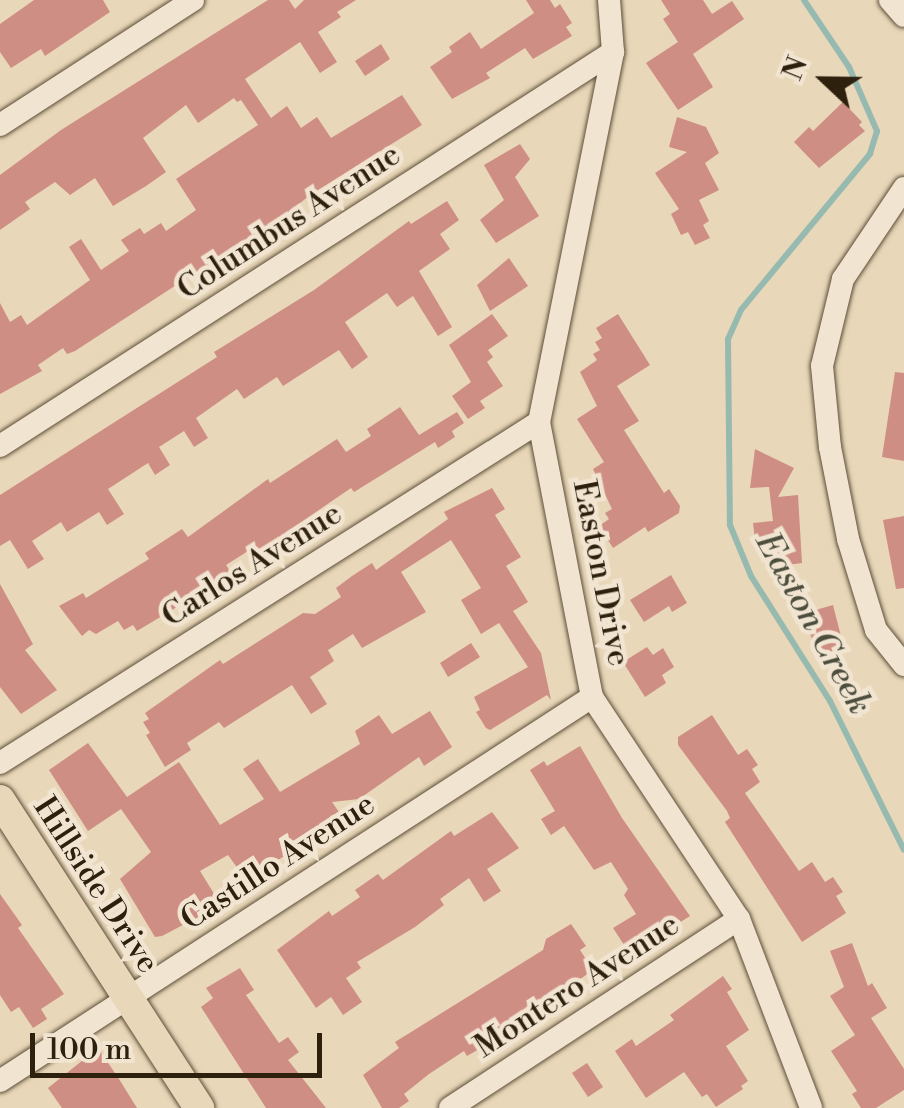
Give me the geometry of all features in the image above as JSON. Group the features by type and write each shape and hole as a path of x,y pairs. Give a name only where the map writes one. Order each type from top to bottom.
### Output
{"main road":[{"name":"Hillside Drive","path":"0,800 199,1108"}],"street":[{"path":"0,125 194,0"},
{"name":"Easton Drive","path":"609,0 612,52 539,422 592,697 739,919 811,1108"},
{"path":"890,0 904,16"},
{"name":"Columbus Avenue","path":"0,446 612,52"},
{"path":"904,188 844,279 822,366 830,446 848,539 876,630 904,665"},
{"name":"Carlos Avenue","path":"0,764 539,422"},
{"name":"Castillo Avenue","path":"0,1081 592,697"},
{"name":"Montero Avenue","path":"450,1108 739,919"}],"building":[{"path":"34,0 103,0 110,12 45,56 41,49 11,68 0,52 0,24"},
{"path":"268,0 289,0 295,9 304,0 356,0 337,12 341,17 318,32 337,62 320,73 300,42 245,79 271,118 287,106 301,128 317,117 331,138 402,95 422,125 310,195 256,239 253,235 75,351 67,354 63,348 38,365 42,371 0,394 0,303 10,322 21,315 27,325 90,280 69,247 81,239 101,270 129,251 121,240 140,228 144,234 161,223 166,231 196,210 176,179 258,125 241,100 237,102 234,98 198,123 186,105 143,138 166,172 146,186 113,206 95,178 70,195 55,182 25,202 30,209 0,230 0,175 61,130"},
{"path":"526,0 550,0 555,8 560,4 572,23 566,27 572,36 533,59 525,48 486,73 490,78 452,99 430,67 452,52 449,47 470,32 481,49 534,13"},
{"path":"661,0 703,0 712,14 732,1 744,19 693,54 713,87 678,110 646,63 678,42 663,19 670,14"},
{"path":"381,44 390,59 365,76 355,61"},
{"path":"843,102 862,122 859,125 865,131 819,168 794,142 809,127 813,131"},
{"path":"677,117 706,127 719,153 705,163 719,190 699,200 709,221 703,225 710,238 695,245 688,232 681,235 671,214 679,209 655,173 687,152 669,147"},
{"path":"520,144 530,159 515,177 539,216 496,243 480,220 504,200 484,165"},
{"path":"447,201 459,220 440,234 450,249 419,271 452,327 438,336 413,296 397,307 387,293 345,322 368,357 352,369 339,350 283,386 277,377 244,399 237,389 196,418 208,438 194,447 184,431 159,447 170,465 155,475 148,463 108,489 124,514 107,525 99,512 67,532 61,522 32,541 44,559 28,569 10,540 0,546 0,495 217,357 214,352 314,290 409,221 411,224"},
{"path":"509,258 528,286 490,311 477,285"},
{"path":"492,314 508,336 488,350 493,357 487,362 503,386 480,401 485,408 468,419 452,396 471,382 449,345"},
{"path":"618,314 650,365 617,386 639,421 624,430 664,493 669,489 680,506 679,513 648,532 645,527 613,548 599,526 609,519 605,513 612,509 593,469 604,462 577,419 597,406 580,372 597,360 593,354 600,350 595,342 602,338 596,328"},
{"path":"895,372 904,373 904,461 882,457"},
{"path":"400,407 419,435 457,412 464,423 452,431 455,437 438,448 435,442 354,492 351,488 259,551 256,546 226,565 232,574 137,631 133,625 124,630 118,621 96,634 89,630 82,636 59,606 83,593 86,598 149,559 145,553 182,529 188,537 268,479 270,483 337,439 346,452 371,436 367,429"},
{"path":"755,449 794,468 778,497 798,495 802,563 780,566 777,544 756,547 753,523 773,521 769,487 750,488"},
{"path":"492,488 505,509 495,515 521,557 506,566 528,602 513,611 541,653 551,700 547,695 490,730 476,712 480,710 474,697 528,667 499,623 481,634 461,600 481,588 451,540 401,572 426,612 362,648 353,634 328,650 334,661 310,677 327,704 311,714 292,685 224,728 219,722 187,743 191,750 165,767 146,735 150,733 143,722 149,719 145,713 220,660 223,664 303,613 315,614 341,597 336,588 352,576 372,563 376,570 448,519 444,512"},
{"path":"904,516 904,588 896,589 883,520"},
{"path":"671,575 687,603 672,612 669,606 644,622 630,600"},
{"path":"0,584 33,644 25,650 57,690 21,714 0,687"},
{"path":"833,605 844,648 816,655 805,613"},
{"path":"471,643 480,657 448,677 440,663"},
{"path":"647,647 653,655 663,648 674,667 662,675 666,683 645,697 623,662"},
{"path":"430,711 452,747 424,766 419,757 359,799 332,802 341,815 298,839 302,845 246,880 228,855 200,871 221,905 162,936 155,937 120,879 151,852 121,809 88,831 49,770 88,743 127,797 179,762 220,825 264,799 243,769 258,759 280,792 360,744 355,731 379,715 392,734"},
{"path":"712,715 738,755 747,749 758,765 752,769 760,782 745,793 799,871 812,862 825,882 833,877 843,892 836,896 846,913 802,942 725,822 730,818 727,811 678,745 678,737"},
{"path":"580,746 622,818 690,916 630,954 613,928 636,914 624,895 628,889 611,862 594,870 564,826 551,835 541,819 555,811 530,770 544,761 547,766"},
{"path":"492,812 519,848 487,869 501,891 484,902 469,878 440,899 444,905 415,927 357,962 361,968 346,978 362,1002 343,1015 331,997 316,1008 277,950 329,911 332,916 360,897 355,890 378,874 383,880 451,831 454,836"},
{"path":"0,894 22,925 18,928 64,994 41,1009 47,1019 33,1028 19,1007 11,1012 0,995"},
{"path":"571,924 586,946 580,950 593,970 495,1040 467,1056 464,1051 429,1074 404,1094 409,1101 399,1108 382,1108 363,1075 399,1048 395,1042 543,950 546,939"},
{"path":"852,943 868,986 872,983 887,1008 871,1018 904,1069 904,1090 876,1108 861,1108 852,1094 857,1091 831,1051 855,1035 830,996 844,987 830,951"},
{"path":"240,968 254,990 246,995 279,1043 288,1037 299,1052 288,1060 326,1108 266,1108 201,1007 213,998 206,988"},
{"path":"723,976 732,989 727,992 749,1030 726,1046 748,1081 741,1086 743,1089 716,1107 707,1094 702,1097 684,1072 646,1098 615,1051 632,1039 636,1046 674,1020 670,1015"},
{"path":"98,1048 137,1108 62,1108 48,1088"},
{"path":"587,1063 603,1087 588,1097 572,1073"}],"waterway":[{"name":"Easton Creek","path":"804,0 849,67 877,131 870,154 741,310 728,339 730,525 751,576 830,701 904,850"}]}
